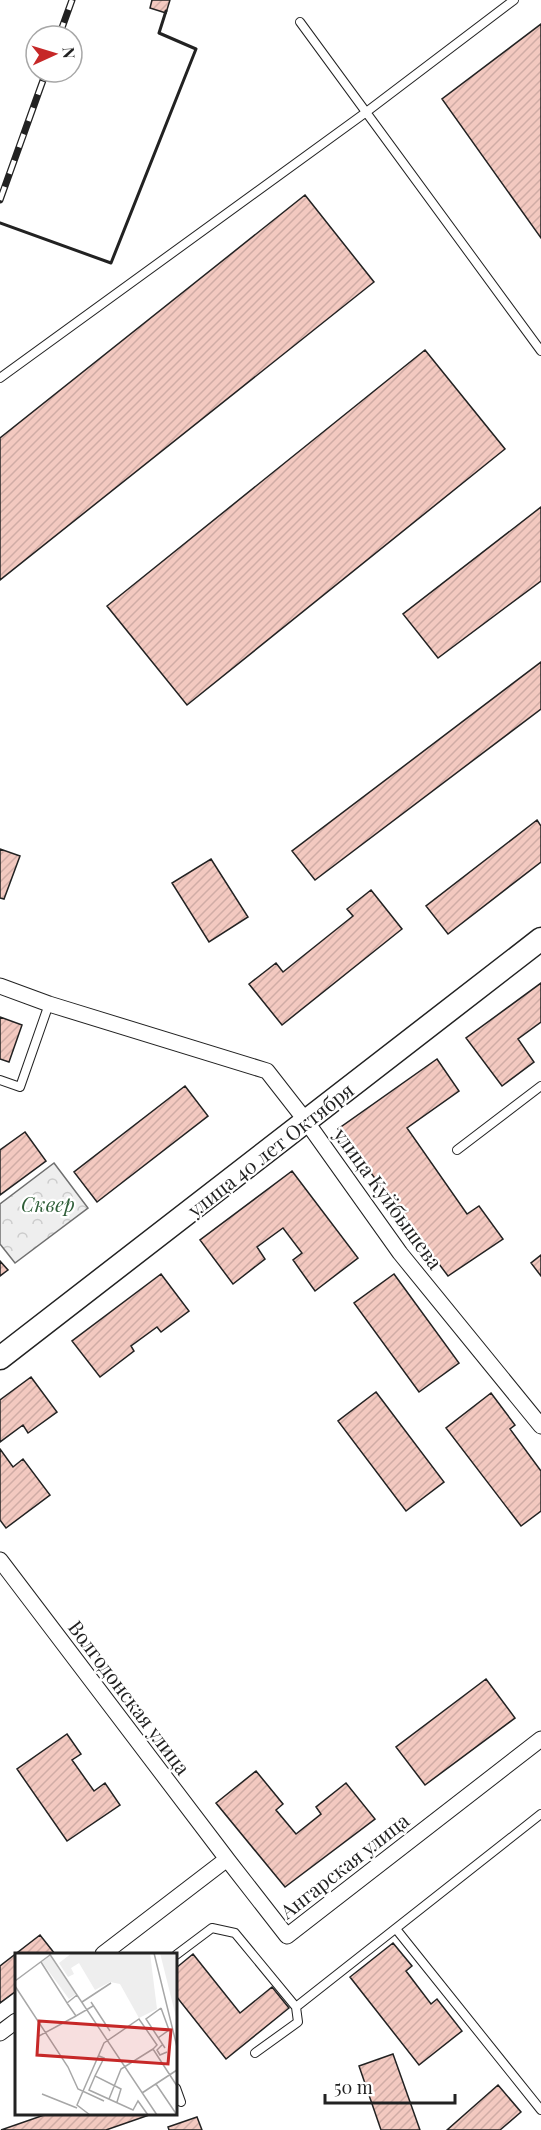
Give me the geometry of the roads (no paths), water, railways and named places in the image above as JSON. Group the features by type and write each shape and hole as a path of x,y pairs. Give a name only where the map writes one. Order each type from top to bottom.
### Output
{"main road":[{"name":"улица 40 лет Октября","path":"0,1358 541,939"}],"street":[{"name":"улица Куйбышева","path":"0,986 49,1004 267,1071 306,1121 400,1253 541,1426"},
{"name":"Волгодонская улица","path":"0,1560 227,1859"},
{"name":"Ангарская улица","path":"227,1859 287,1935 541,1739"},
{"path":"104,1953 227,1859"},
{"path":"0,2033 15,2022"}],"lane":[{"path":"0,378 365,113 514,0"},
{"path":"300,22 541,351"},
{"path":"0,1080 20,1087 49,1004"},
{"path":"457,1150 541,1086"},
{"path":"296,2007 541,1814"},
{"path":"177,1954 212,1928 235,1933 296,2007 298,2022 255,2053"},
{"path":"396,1929 541,2110"},
{"path":"177,2091 181,2102"}],"railway":[{"path":"63,24 72,0"},
{"path":"0,200 42,84"}],"park label":[{"name":"Сквер","path":"48,1203"}]}
